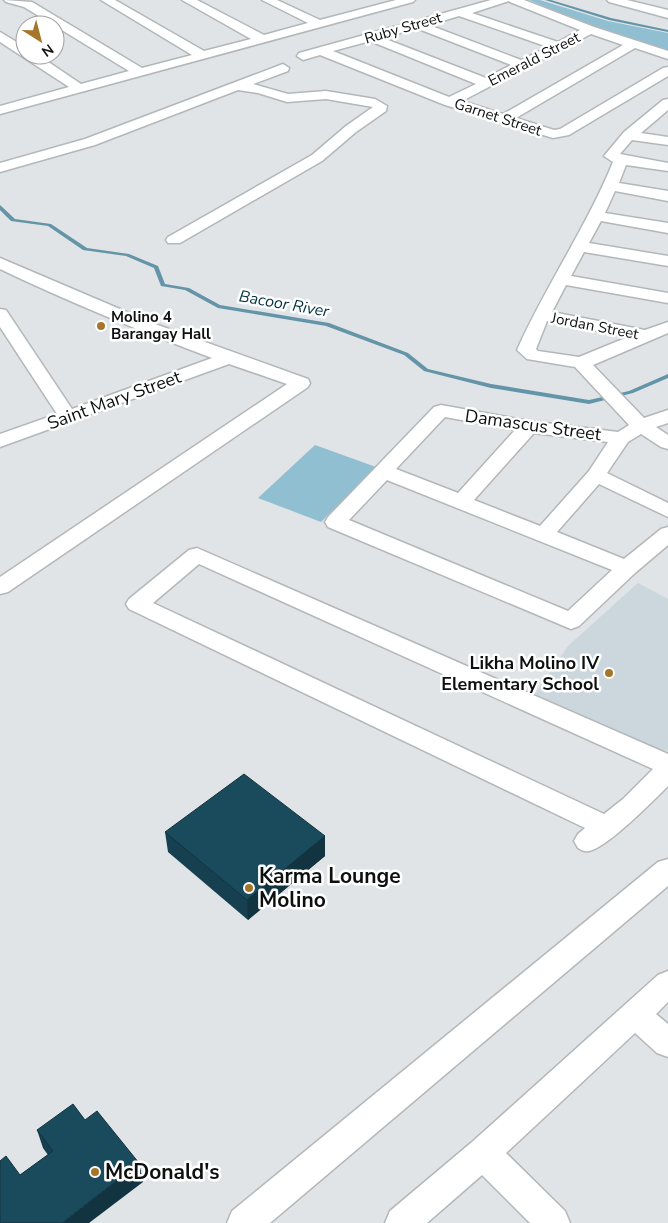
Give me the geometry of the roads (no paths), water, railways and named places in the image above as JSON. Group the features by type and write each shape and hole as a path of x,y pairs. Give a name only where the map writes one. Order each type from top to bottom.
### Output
{"street":[{"path":"10,0 28,4 44,12 141,73"},
{"path":"107,0 203,56"},
{"path":"188,0 263,40"},
{"path":"268,0 319,24"},
{"path":"0,110 408,0"},
{"name":"Ruby Street","path":"303,56 504,0"},
{"path":"514,0 590,30 668,55"},
{"path":"613,0 668,14"},
{"name":"Ruby Street","path":"359,3 374,10"},
{"path":"458,12 558,46"},
{"path":"416,24 522,65"},
{"name":"Emerald Street","path":"450,102 590,30"},
{"path":"0,36 15,46"},
{"path":"370,37 486,83"},
{"path":"504,119 633,44"},
{"name":"Garnet Street","path":"321,51 450,102 549,133 560,133 668,72"},
{"path":"44,65 80,89"},
{"path":"0,168 90,142 283,68"},
{"path":"174,240 318,158 351,128 379,111 380,106 375,103 326,95 287,98 260,89 237,86"},
{"path":"668,103 662,114 629,135 610,156 621,160 668,167"},
{"path":"629,135 668,141"},
{"path":"621,160 596,216 542,316 527,348 528,352 533,355 581,363 668,327"},
{"path":"611,186 668,196"},
{"path":"596,216 668,228"},
{"path":"579,246 668,261"},
{"path":"0,263 46,286 227,359 301,383 0,587"},
{"path":"562,279 668,298"},
{"path":"0,314 68,416"},
{"name":"Jordan Street","path":"542,316 648,336"},
{"name":"Saint Mary Street","path":"0,441 227,359"},
{"path":"581,363 608,388 642,426 668,443"},
{"name":"Damascus Street","path":"384,472 441,411 529,427 621,438 596,475 543,535"},
{"path":"621,438 642,426 668,416"},
{"path":"461,502 529,427"},
{"path":"627,568 384,472 335,522 571,621 627,568 668,534"},
{"path":"596,475 668,511"},
{"path":"668,765 197,555 138,604 597,834 632,806 668,770"},
{"path":"244,1223 668,870"},
{"path":"402,1223 483,1153 668,984"},
{"path":"635,1014 668,1043"},
{"path":"483,1153 553,1223"}],"waterway":[{"path":"547,0 610,19 668,31"},
{"name":"Bacoor River","path":"0,207 13,220 49,225 85,249 127,255 156,267 163,285 187,289 218,306 327,324 406,354 426,370 491,386 589,402 631,392 668,376"}],"place":[{"name":"Molino 4 Barangay Hall","path":"101,326"},
{"name":"Likha Molino IV Elementary School","path":"609,673"},
{"name":"Karma Lounge Molino","path":"249,888"},
{"name":"McDonald's","path":"95,1172"}]}
